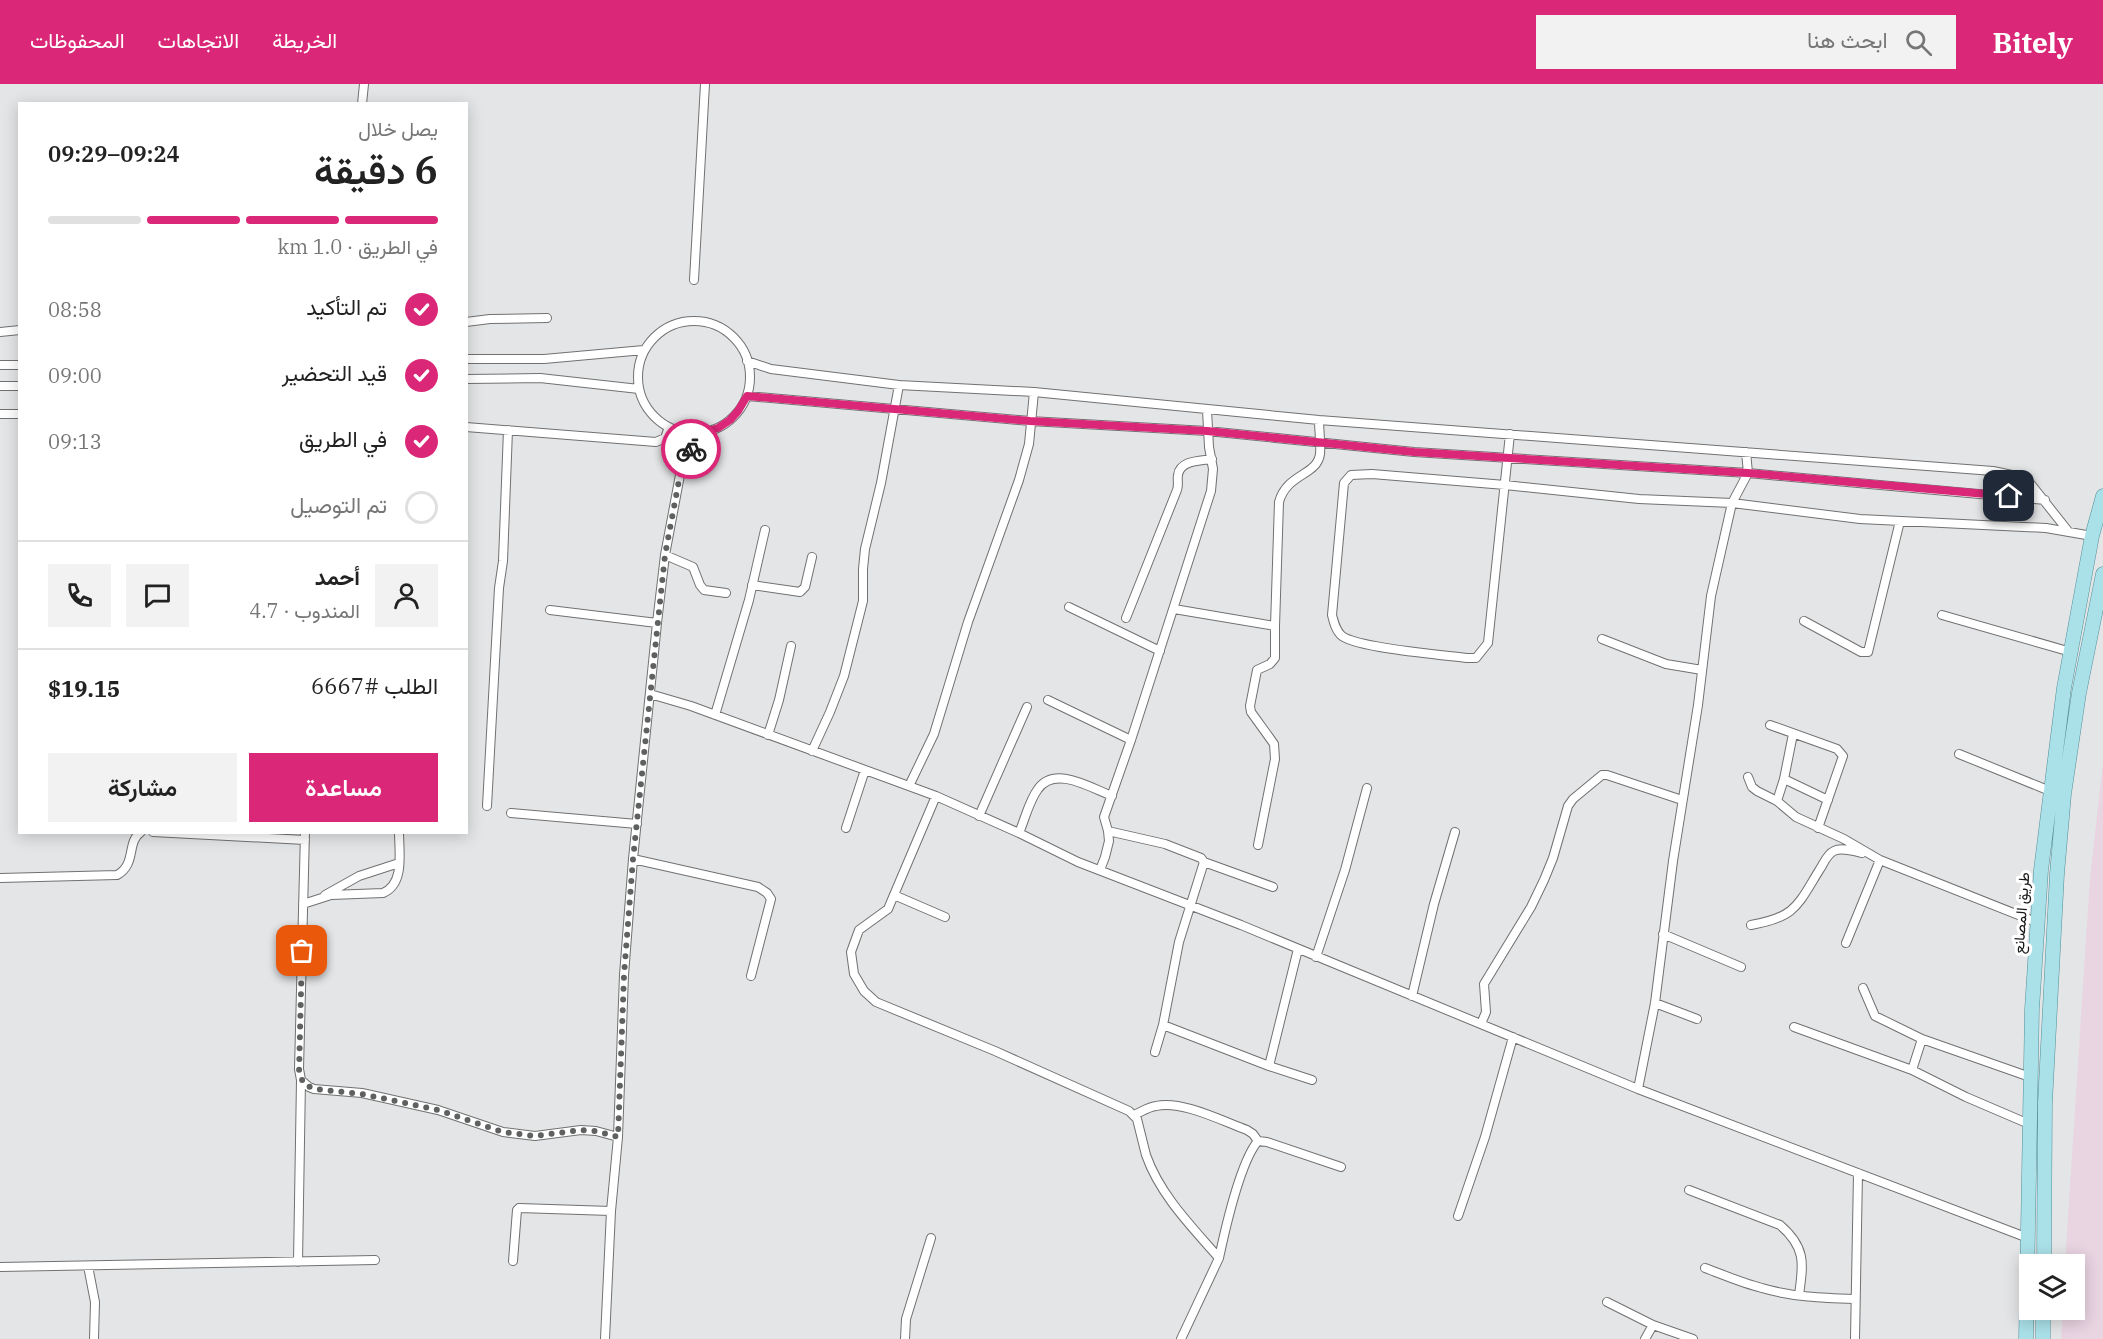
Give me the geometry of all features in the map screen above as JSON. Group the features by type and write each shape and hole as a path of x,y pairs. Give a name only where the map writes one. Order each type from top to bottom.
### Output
{"main road":[{"name":"طريق المصانع","path":"2026,1339 2030,1077 2036,922 2058,726 2092,536 2103,496"},
{"path":"2044,1254 2044,1103 2054,915 2064,794 2079,693 2103,574"},
{"path":"2088,651 2103,635"},
{"path":"2043,1320 2043,1339"}],"street":[{"path":"362,102 364,84"},
{"path":"694,280 705,84"},
{"path":"468,322 547,318"},
{"path":"681,322 711,324 727,332 739,345 747,360 750,374 747,396 730,420 718,428 705,432 689,433 671,428 650,412 639,389 639,363 644,350 660,332 681,322"},
{"path":"0,332 18,330"},
{"path":"468,359 544,359 644,350"},
{"path":"747,360 771,369 899,385 1034,392 1319,420 1993,471 2021,477 2030,483 2068,531"},
{"path":"0,365 18,365"},
{"path":"468,379 540,378 639,389"},
{"path":"812,751 844,676 863,601 862,569 865,549 899,385"},
{"path":"0,386 18,386"},
{"path":"909,786 934,734 968,622 1019,480 1029,444 1034,392"},
{"path":"747,396 1030,421 1207,431 1414,452 1748,473 2045,500"},
{"path":"1100,870 1106,856 1108,831 1104,817 1211,491 1212,459 1207,431 1207,410"},
{"path":"0,414 18,414"},
{"path":"1258,845 1275,759 1274,744 1254,718 1250,706 1257,670 1270,664 1275,658 1279,502 1281,494 1293,479 1314,467 1321,452 1319,420"},
{"path":"468,428 656,442 665,438 671,428"},
{"path":"671,428 683,459"},
{"path":"487,806 499,588 503,561 508,430"},
{"path":"605,1339 610,1211 618,1137 624,975 633,859 657,623 665,555 683,459 705,432"},
{"path":"1510,434 1507,458 1505,485 1488,643 1476,657 1365,645 1344,638 1338,631 1332,615 1344,483 1351,475 1372,474 1505,485 1640,499 1732,503 1850,518 2046,528 2092,536"},
{"path":"1638,1089 1654,1003 1711,596 1732,503 1748,473 1746,452"},
{"path":"1126,618 1177,490 1179,470 1183,465 1192,462 1212,459"},
{"path":"1804,621 1862,652 1868,652 1900,521"},
{"path":"715,715 753,585 765,530"},
{"path":"665,555 693,567 705,591 726,593"},
{"path":"753,585 800,592 806,587 812,557"},
{"path":"1069,607 1160,651"},
{"path":"1173,609 1275,626"},
{"path":"550,610 657,623"},
{"path":"1942,615 2071,652"},
{"path":"1602,639 1666,664 1702,670"},
{"path":"768,735 779,700 791,646"},
{"path":"650,694 715,715 936,796 1078,862 1190,904 1638,1089 2028,1238"},
{"path":"1048,700 1131,740"},
{"path":"980,816 1028,707"},
{"path":"1770,725 1837,750 1843,756 1818,828"},
{"path":"1777,801 1793,734"},
{"path":"1959,754 2050,790"},
{"path":"846,828 865,770"},
{"path":"1481,1024 1486,1012 1484,984 1531,907 1544,880 1553,858 1564,817 1573,799 1602,775 1607,775 1682,800"},
{"path":"1748,777 1756,791 1777,801 1796,817 1844,839 1868,854 2036,922"},
{"path":"1019,833 1037,790 1049,780 1069,778 1112,796"},
{"path":"1784,779 1828,800"},
{"path":"1316,957 1367,788"},
{"path":"936,796 888,909 859,930 851,952 854,974 869,998 1129,1111 1137,1119 1147,1157 1175,1208 1219,1258"},
{"path":"511,813 637,824"},
{"path":"1108,831 1165,844 1202,858 1204,862 1273,887"},
{"path":"1412,996 1434,904 1455,832"},
{"path":"0,878 117,875 129,864 135,837 139,834"},
{"path":"211,834 305,836 299,1069 301,1080 298,1262"},
{"path":"323,897 388,891 396,883 399,834"},
{"path":"1751,925 1775,921 1789,914 1828,856 1834,851 1839,849 1868,854"},
{"path":"633,859 758,887 767,893 771,899 751,976"},
{"path":"1846,943 1880,860"},
{"path":"1155,1052 1163,1025 1179,942 1204,862"},
{"path":"303,904 323,897 359,876 399,863"},
{"path":"894,895 945,917"},
{"path":"1663,934 1741,967"},
{"path":"1269,1066 1298,949"},
{"path":"1863,988 1875,1016 1922,1039 2030,1077"},
{"path":"1654,1003 1697,1020"},
{"path":"1163,1025 1312,1080"},
{"path":"1794,1027 1912,1070 1966,1097 2029,1124"},
{"path":"1458,1216 1485,1137 1513,1037"},
{"path":"1912,1070 1922,1039"},
{"path":"301,1080 314,1089 362,1094 438,1110 503,1132 535,1136 581,1130 596,1131 618,1137"},
{"path":"1134,1115 1154,1106 1173,1106 1190,1110 1246,1130 1258,1141 1341,1167"},
{"path":"1181,1339 1219,1258 1249,1155 1258,1141"},
{"path":"1854,1339 1858,1173"},
{"path":"1689,1190 1780,1225 1786,1230 1802,1257 1799,1296"},
{"path":"513,1261 519,1208 610,1211"},
{"path":"905,1339 906,1319 931,1238"},
{"path":"0,1267 375,1260"},
{"path":"88,1266 95,1302 94,1339"},
{"path":"1705,1268 1762,1288 1799,1296 1854,1299"},
{"path":"1607,1302 1653,1325 1693,1339"},
{"path":"1645,1339 1653,1325"}],"shaded area":[{"path":"2103,763 2103,1339 2061,1339 2062,1320 2085,1320 2085,1254 2066,1254 2090,878"}],"way so far":[{"path":"302,951 299,1073 301,1080 309,1087 362,1094 438,1110 487,1128 519,1135 535,1136 581,1130 596,1131 618,1137 624,975 633,859 657,623 665,555 683,459 691,449"}],"route":[{"path":"691,449 705,432 718,428 730,420 747,396 1030,421 1207,431 1414,452 1748,473 2009,496"}]}
